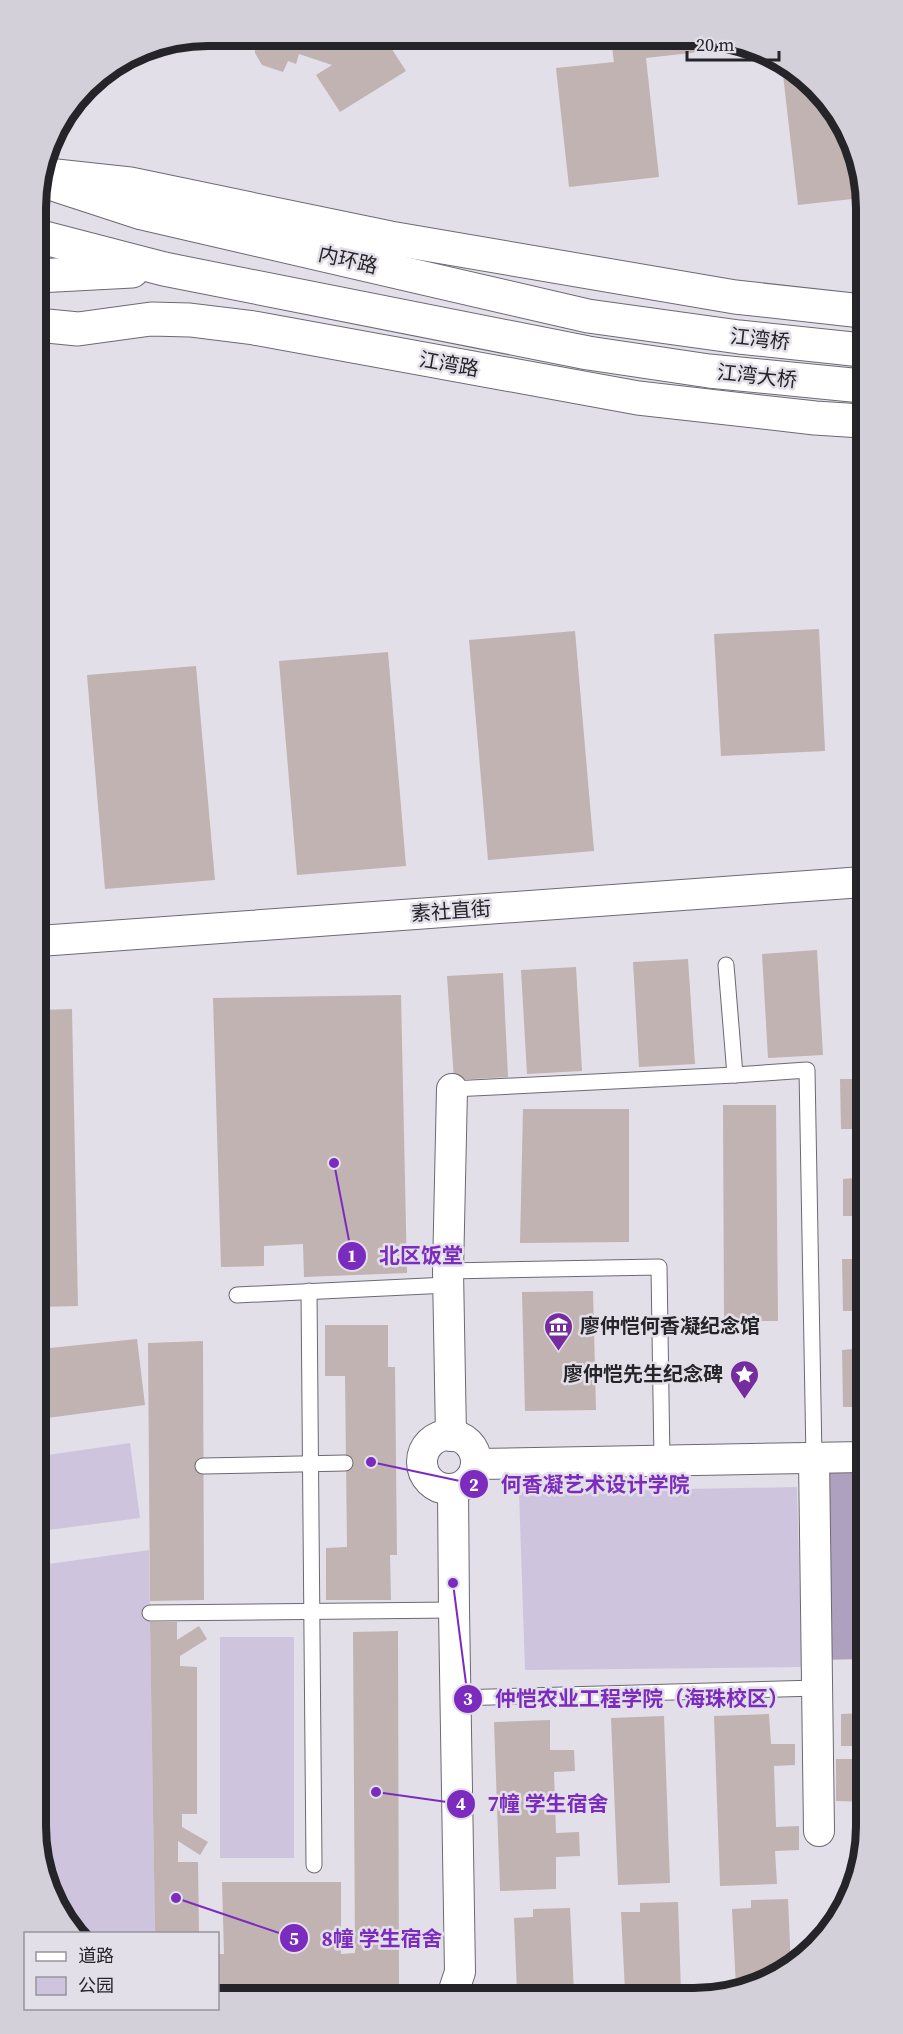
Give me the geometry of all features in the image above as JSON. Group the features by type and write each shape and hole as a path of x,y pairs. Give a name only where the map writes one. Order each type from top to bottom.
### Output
{"main road":[{"path":"50,175 130,184 390,238 735,297 856,310"},
{"name":"内环路","path":"49,183 142,213 588,316 658,326"},
{"path":"47,239 164,269"},
{"path":"47,275 164,269"},
{"name":"江湾大桥","path":"164,269 588,353 765,377 856,385"},
{"name":"江湾路","path":"47,326 78,329 151,319 254,328 638,398 856,421"},
{"name":"江湾桥","path":"658,326 856,349"}],"street":[{"name":"素社直街","path":"47,939 856,882"},
{"path":"451,1436 448,1278 452,1089"},
{"path":"451,1436 464,1440 471,1446 476,1464 469,1481 453,1489 430,1482 422,1467 422,1458 430,1443 437,1437 451,1436"},
{"path":"476,1464 856,1457"},
{"path":"814,1458 819,1831"},
{"path":"453,1489 460,1972 455,1988"}],"lane":[{"path":"726,965 735,1076"},
{"path":"452,1089 735,1076 807,1070 814,1458"},
{"path":"237,1295 309,1292 448,1278 659,1267 662,1461"},
{"path":"309,1292 314,1865"},
{"path":"203,1466 345,1463"},
{"path":"150,1613 454,1610"},
{"path":"455,1698 817,1688"}],"green space":[{"path":"130,1443 140,1518 46,1530 46,1455"},
{"path":"797,1487 802,1667 525,1670 519,1492"},
{"path":"149,1550 155,1932 87,1932 74,1916 55,1878 46,1826 46,1564"},
{"path":"220,1637 294,1637 294,1858 220,1858"}],"shaded area":[{"path":"856,1457 856,1659 816,1660 814,1458"}],"building":[{"path":"255,46 390,46 406,71 340,112 316,75 332,65 299,54 296,64 288,61 283,72 262,65 255,53"},
{"path":"612,46 694,46 723,49 646,58 659,177 569,187 556,68 614,62"},
{"path":"783,73 809,94 835,128 851,167 855,187 856,199 798,205"},
{"path":"819,629 825,751 721,756 714,634"},
{"path":"575,631 594,851 488,860 469,640"},
{"path":"388,652 406,866 297,875 279,661"},
{"path":"196,666 215,880 105,889 87,675"},
{"path":"817,950 823,1055 768,1058 762,954"},
{"path":"688,959 695,1064 639,1067 633,962"},
{"path":"576,967 582,1071 527,1074 521,970"},
{"path":"503,973 508,1077 454,1080 447,976"},
{"path":"401,995 407,1273 304,1277 303,1244 264,1246 264,1266 221,1267 213,998"},
{"path":"72,1009 78,1306 46,1307 47,1010"},
{"path":"840,1079 856,1079 856,1407 843,1407 842,1350 853,1349 853,1311 843,1311 842,1259 854,1259 854,1216 843,1216 843,1179 855,1178 854,1129 841,1129"},
{"path":"723,1105 776,1105 778,1321 724,1321"},
{"path":"523,1109 629,1109 629,1242 520,1243"},
{"name":"廖仲恺何香凝纪念馆","path":"593,1291 596,1410 525,1411 522,1292"},
{"path":"325,1325 388,1325 388,1367 395,1367 397,1555 390,1555 391,1600 326,1600 326,1548 347,1547 345,1376 325,1376"},
{"path":"137,1339 145,1405 46,1418 46,1348"},
{"path":"203,1341 204,1600 150,1601 148,1343"},
{"path":"150,1622 177,1622 177,1640 199,1626 207,1639 180,1656 180,1666 197,1667 197,1814 182,1814 182,1827 208,1842 200,1855 178,1841 178,1862 198,1862 199,1932 155,1932"},
{"path":"398,1631 399,1988 219,1988 219,1954 224,1954 222,1882 341,1882 341,1954 355,1953 353,1632"},
{"path":"856,1713 856,1746 841,1746 841,1714"},
{"path":"769,1714 771,1744 795,1744 795,1765 774,1766 776,1827 799,1826 799,1850 775,1851 777,1884 720,1886 714,1716"},
{"path":"664,1716 670,1883 618,1885 611,1718"},
{"path":"550,1720 550,1750 574,1750 575,1771 554,1772 556,1833 579,1832 580,1856 556,1857 556,1889 500,1891 494,1722"},
{"path":"836,1759 856,1759 856,1802 836,1801"},
{"path":"788,1899 790,1956 766,1971 736,1982 732,1909 751,1908 751,1900"},
{"path":"678,1902 681,1988 625,1988 621,1912 640,1912 640,1903"},
{"path":"570,1908 574,1988 517,1988 514,1918 533,1917 533,1909"}],"place":[{"name":"北区饭堂","path":"334,1163"},
{"name":"廖仲恺何香凝纪念馆","path":"559,1352"},
{"name":"廖仲恺先生纪念碑","path":"744,1400"},
{"name":"何香凝艺术设计学院","path":"371,1462"},
{"name":"仲恺农业工程学院（海珠校区）","path":"453,1583"},
{"name":"7幢 学生宿舍","path":"376,1792"},
{"name":"8幢 学生宿舍","path":"176,1898"}]}
